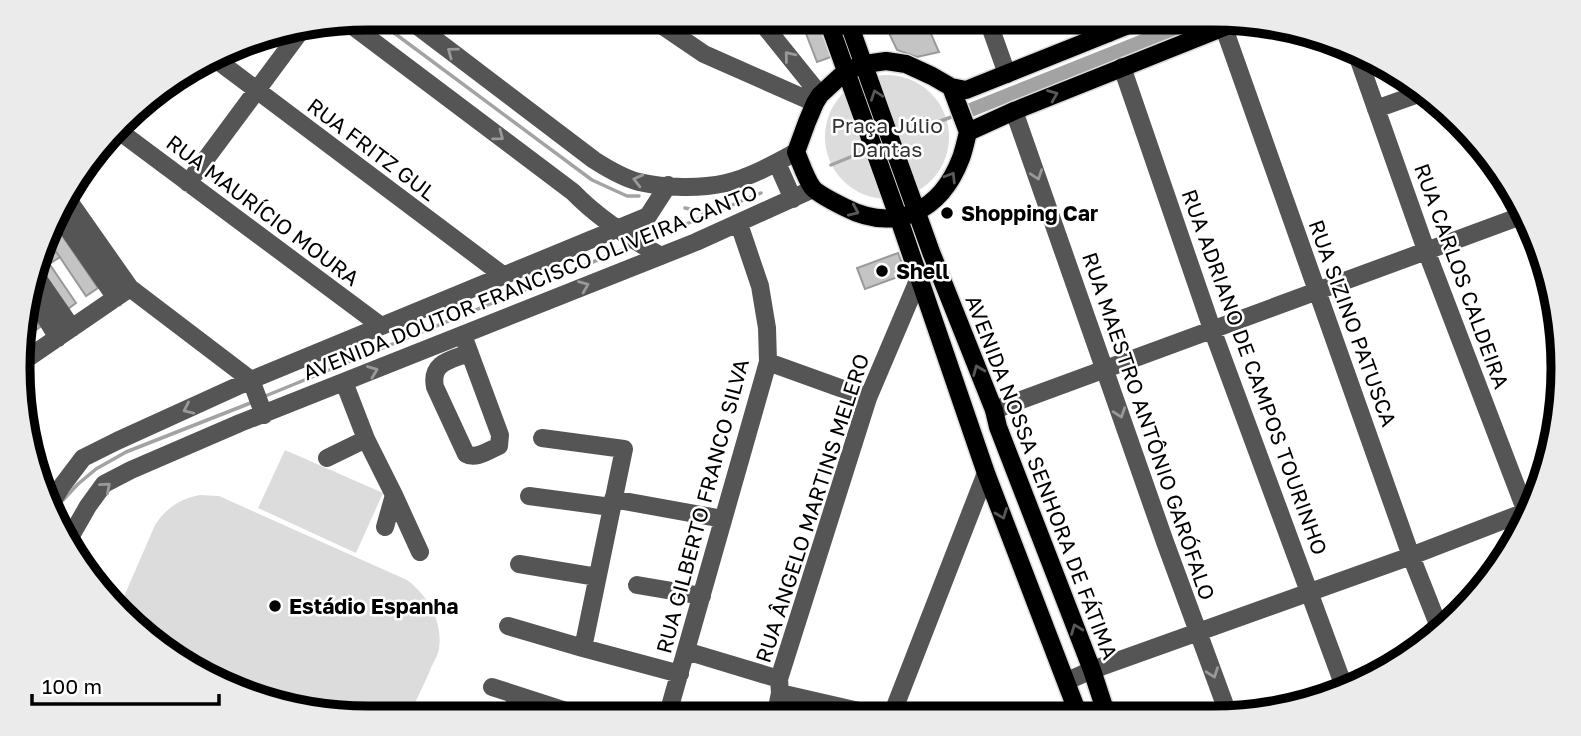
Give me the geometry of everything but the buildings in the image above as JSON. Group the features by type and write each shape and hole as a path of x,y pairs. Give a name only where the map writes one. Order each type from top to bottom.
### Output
{"main road":[{"path":"831,30 986,473 1076,706"},
{"name":"AVENIDA NOSSA SENHORA DE FÁTIMA","path":"852,30 931,252 994,410 998,427 1104,706"},
{"path":"954,94 1007,74 1096,30"},
{"path":"966,127 1014,111 1218,30"},
{"path":"886,61 906,64 932,76 954,94 966,127 962,156 953,177 928,205 917,212 899,219 867,217 813,189 796,152 817,99 846,71 865,64 886,61"}],"street":[{"path":"358,30 573,192 586,206 658,254"},
{"path":"423,30 594,160 613,172 637,181 668,186 702,187 728,182 777,163 796,152"},
{"path":"669,30 704,54 817,99"},
{"path":"767,30 817,99"},
{"path":"990,30 1007,74"},
{"name":"RUA SIZINO PATUSCA","path":"1233,30 1317,290 1436,622"},
{"path":"187,183 296,37"},
{"name":"RUA FRITZ GUL","path":"221,63 504,276"},
{"name":"RUA CARLOS CALDEIRA","path":"1360,64 1426,250 1524,500"},
{"name":"RUA ADRIANO DE CAMPOS TOURINHO","path":"1122,67 1212,329 1342,681"},
{"path":"1376,109 1413,96"},
{"name":"RUA MAESTRO ANTÔNIO GARÓFALO","path":"1014,111 1224,706"},
{"name":"RUA MAURÍCIO MOURA","path":"124,135 381,326"},
{"path":"777,163 793,199"},
{"name":"AVENIDA DOUTOR FRANCISCO OLIVEIRA CANTO","path":"55,497 83,458 117,441 253,387 381,326 649,216 668,186"},
{"name":"AVENIDA DOUTOR FRANCISCO OLIVEIRA CANTO","path":"73,533 104,484 131,470 263,413 739,224 813,189"},
{"path":"71,206 123,293"},
{"path":"994,410 1516,218"},
{"path":"64,221 123,293 253,387 263,413"},
{"name":"RUA GILBERTO FRANCO SILVA","path":"671,706 768,362 767,328 760,286 739,224"},
{"name":"RUA ÂNGELO MARTINS MELERO","path":"777,706 780,686 868,398 919,278"},
{"path":"40,285 65,333"},
{"path":"30,357 123,293"},
{"path":"37,299 65,333"},
{"path":"463,335 500,435 499,446 470,457 466,454 435,387 433,377 444,362 469,353"},
{"path":"768,362 868,398"},
{"path":"344,382 366,439 420,552"},
{"path":"542,438 624,449 583,648"},
{"path":"327,458 366,439"},
{"path":"895,706 986,473"},
{"path":"385,527 394,495"},
{"path":"529,496 612,503 723,519"},
{"path":"1067,681 1517,517"},
{"path":"519,564 597,577"},
{"path":"637,585 702,596"},
{"path":"509,626 680,674"},
{"path":"686,651 780,686 848,706"},
{"path":"492,687 550,706"},
{"path":"515,706 516,695"}],"green space":[{"name":"Praça Júlio Dantas","path":"887,75 911,80 931,93 944,113 949,137 944,161 931,181 911,194 887,199 863,194 843,181 830,161 825,137 830,113 843,93 863,80"},
{"path":"285,450 383,493 356,553 258,508"},
{"name":"Estádio Espanha","path":"200,495 219,496 407,580 415,587 433,612 440,642 437,655 414,706 346,706 280,695 239,681 199,661 145,622 122,600 155,525 174,505"}],"waterway":[{"path":"390,30 592,180 627,196 639,196"},
{"path":"963,113 1171,30"},
{"path":"917,130 954,116"},
{"path":"831,165 865,151"},
{"path":"645,241 761,193"},
{"path":"685,208 707,213"},
{"path":"263,397 632,246"},
{"path":"63,500 96,469 126,452 253,402"}],"place":[{"name":"Shopping Car","path":"947,213"},
{"name":"Shell","path":"882,271"},
{"name":"Estádio Espanha","path":"275,606"}]}
